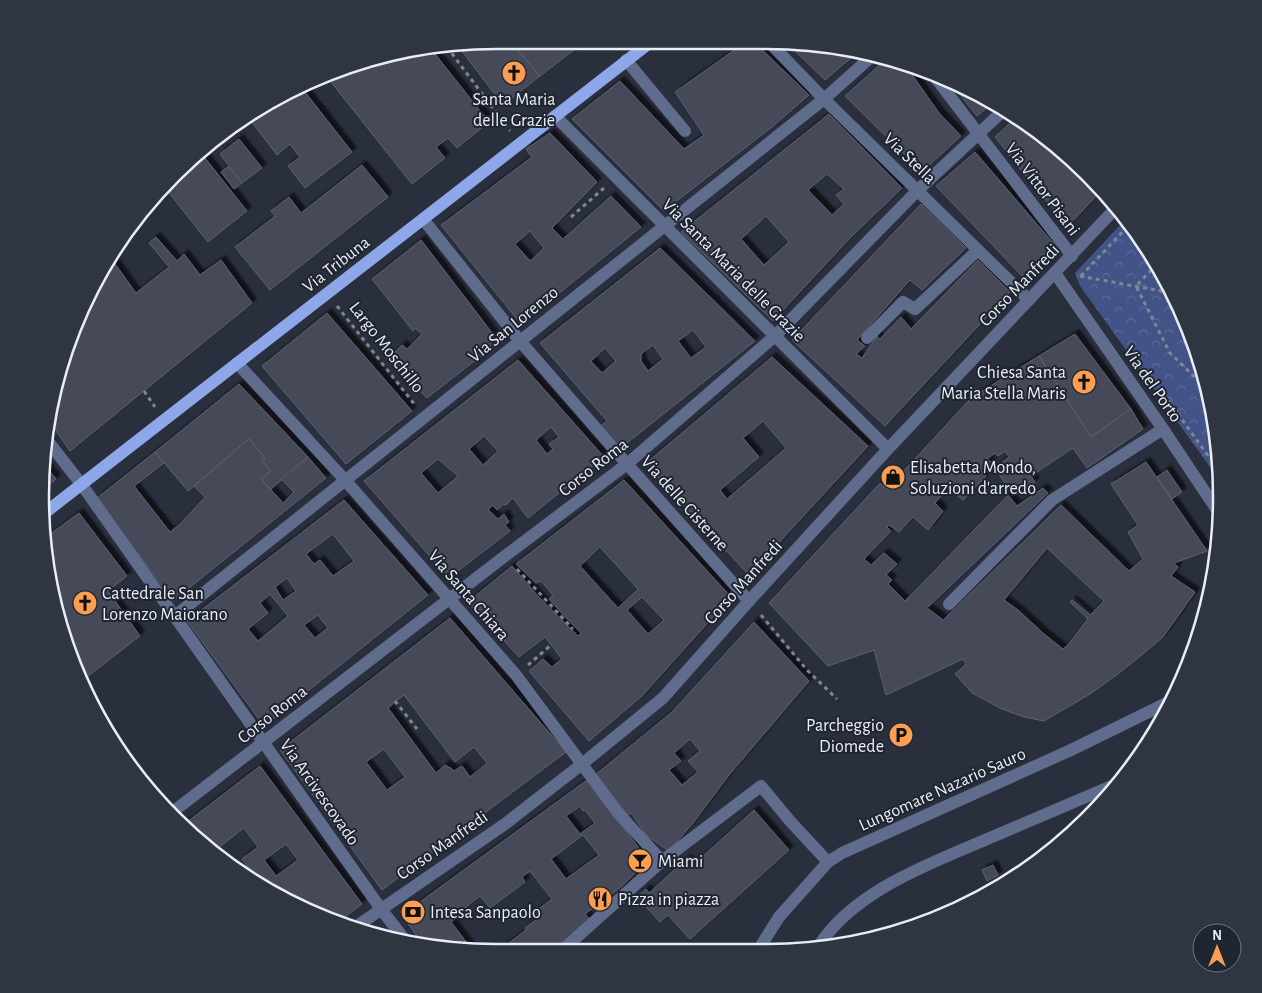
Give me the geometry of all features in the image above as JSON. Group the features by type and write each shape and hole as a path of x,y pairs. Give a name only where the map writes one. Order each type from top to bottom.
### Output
{"main road":[{"name":"Via Tribuna","path":"49,509 640,49"}],"street":[{"name":"Via Stella","path":"776,49 824,99 1029,300"},
{"path":"626,60 685,131"},
{"name":"Via San Lorenzo","path":"175,616 824,99 867,60"},
{"name":"Via Vittor Pisani","path":"941,85 1072,256"},
{"name":"Corso Roma","path":"176,809 627,464 775,336 918,190 999,115"},
{"name":"Via Santa Maria delle Grazie","path":"554,116 888,449"},
{"name":"Corso Manfredi","path":"361,923 505,824 663,698 888,449 1112,213"},
{"name":"Via delle Cisterne","path":"423,219 520,341 749,601"},
{"path":"867,338 903,302 915,309 978,250"},
{"name":"Via del Porto","path":"1055,274 1213,504"},
{"name":"Via Santa Chiara","path":"238,363 345,480 516,675 618,812 662,861"},
{"path":"949,604 1052,500 1163,429"},
{"name":"Via Arcivescovado","path":"52,446 82,484 400,934"},
{"name":"Lungomare Nazario Sauro","path":"762,944 779,917 828,862 842,853 1070,750 1161,705"},
{"path":"569,944 662,861 762,786 828,862"},
{"path":"823,940 852,909 879,889 936,861 1104,789"}],"path":[{"path":"451,52 519,144"},
{"path":"571,217 616,178"},
{"path":"1080,276 1125,229"},
{"path":"1136,286 1151,270"},
{"path":"1080,276 1083,282"},
{"path":"1080,276 1163,291"},
{"path":"1136,286 1170,352 1198,380"},
{"name":"Largo Moschillo","path":"327,294 425,417"},
{"path":"1140,361 1211,460"},
{"path":"505,556 572,629"},
{"path":"749,601 807,670 837,700"},
{"path":"516,675 551,645"},
{"path":"395,701 417,729"}],"green space":[{"path":"1121,224 1153,273 1179,325 1198,381 1205,409 1212,470 1080,286 1075,273"}],"building":[{"path":"517,49 540,76 503,105 461,51"},
{"path":"517,49 575,49 540,76"},
{"path":"736,49 761,49 809,95 772,127 664,211 572,119 620,81 684,149 704,135 675,92"},
{"path":"794,50 852,57 825,80"},
{"path":"435,53 489,122 457,148 448,138 436,147 445,158 412,184 330,81 381,64"},
{"path":"881,64 909,73 939,113 961,136 922,172 845,96"},
{"path":"305,92 352,152 305,188 288,166 300,157 290,144 277,155 252,122"},
{"path":"958,92 987,108 977,116"},
{"path":"829,114 902,188 850,238 773,321 681,232","holes":["827,174 844,189 836,195 844,204 832,215 808,190","766,216 789,242 764,265 741,239"]},
{"path":"1011,122 1061,160 1097,195 1068,226 995,137"},
{"path":"550,133 597,182 552,228 563,239 611,196 641,227 521,324 441,225 532,157 526,149","holes":["530,231 544,248 530,261 515,244"]},
{"path":"239,139 262,168 242,183 220,154"},
{"path":"975,152 1054,244 1023,277 936,186"},
{"path":"204,157 247,211 208,242 168,192"},
{"path":"362,165 388,197 270,290 235,247 275,216 271,211 289,197 301,213"},
{"path":"229,166 242,183 234,189 221,172"},
{"path":"921,204 966,248 922,290 910,280 857,340 865,346 856,354 862,358 877,336 880,339 901,317 911,329 978,260 1010,292 885,426 792,340"},
{"path":"156,237 177,261 184,254 200,275 221,260 252,303 70,451 54,428 64,381 83,325 95,298 115,264 136,293 169,267 149,243"},
{"path":"421,240 499,342 427,398 388,359 402,345 407,349 422,334 415,328 413,331 372,279"},
{"path":"660,248 755,341 617,451 599,427 607,421 540,343","holes":["693,330 706,347 691,358 678,341","653,345 663,359 648,371 641,361 641,354","605,348 616,361 602,373 591,361"]},
{"path":"327,313 412,411 346,464 262,366"},
{"name":"Chiesa Santa Maria Stella Maris","path":"1075,334 1131,409 1091,437 1039,356"},
{"path":"1039,356 1091,437 1131,409 1143,429 1087,468 1073,448 1031,476 1035,482 1020,492 1015,486 1010,491 995,468 1009,457 1005,451 998,456 995,453 987,459 991,462 981,472 986,476 963,500 948,488 935,503 943,511 928,530 913,517 899,532 889,525 887,527 891,531 864,559 871,565 884,553 897,564 886,575 892,580 888,584 905,601 1008,495 1017,506 1043,488 1048,493 927,608 943,620 1061,505 1129,571 1143,559 1128,532 1138,525 1111,484 1146,462 1207,551 1174,563 1178,567 1171,576 1195,592 1163,637 1090,694 1044,721 1024,717 1002,709 972,693 955,674 966,664 963,659 886,695 874,650 828,666 769,603 880,483 887,489 971,398","holes":["1047,548 1104,601 1090,615 1072,600 1070,602 1088,619 1063,649 1004,600"]},
{"path":"772,357 868,446 749,575 645,464","holes":["763,421 786,448 727,499 720,490 759,457 743,438"]},
{"path":"518,360 604,457 528,518 513,498 497,510 493,505 488,510 498,519 504,514 509,522 505,525 510,531 449,578 364,481","holes":["551,427 559,437 549,444 553,449 547,454 536,440","484,436 498,451 483,465 469,449","438,459 458,476 438,493 421,473"]},
{"path":"239,384 308,457 271,489 261,479 271,471 262,461 265,458 249,439 188,491 155,452"},
{"path":"249,439 265,458 262,461 271,471 261,479 283,503 294,492 281,479 308,457 326,478 173,601 97,498 155,452 164,463 134,486 170,532 205,497 194,486"},
{"path":"1167,470 1182,492 1172,499 1157,477"},
{"path":"50,471 56,479 49,485"},
{"path":"624,480 731,597 642,696 589,741 529,671 543,659 552,667 562,659 545,637 519,657 468,602 512,566 537,595 578,636 581,633 549,599 553,595 541,581 536,583 516,564","holes":["600,547 638,589 618,608 580,566","642,597 664,620 648,634 627,610"]},
{"path":"344,500 428,595 264,726 187,621","holes":["333,534 354,561 333,576 320,560 314,564 306,554","287,578 296,591 283,600 275,587","270,594 288,616 258,641 248,629 268,613 260,603","318,615 328,628 315,638 304,625"]},
{"name":"Cattedrale San Lorenzo Maiorano","path":"79,513 127,576 108,591 140,636 87,677 64,612 57,584 51,534"},
{"path":"450,618 566,752 382,890 280,750","holes":["404,695 455,762 474,747 487,763 470,777 462,766 454,771 445,765 436,773 388,708","384,749 405,777 387,790 366,762"]},
{"path":"754,622 809,681 729,775 669,851 647,836 631,813 628,815 595,775 672,712","holes":["690,739 700,751 688,761 698,772 682,785 669,770 681,761 674,753"]},
{"path":"260,766 362,904 345,917 298,898 251,871 242,859 258,847 244,828 219,848 188,821","holes":["286,844 298,860 276,876 264,860"]},
{"path":"587,780 648,860 622,886 585,914 591,921 563,944 508,944 537,919 533,913 552,899 530,871 522,877 525,882 490,908 480,896 458,913 459,915 451,922 467,943 418,937 402,915","holes":["580,806 583,811 585,810 595,823 580,834 566,816","583,835 599,855 566,879 551,859"]},
{"path":"754,810 789,850 690,939 668,915 660,922 637,897 646,889 649,893 686,859 692,866"},
{"path":"993,865 998,875 987,881 982,870"}],"place":[{"name":"Santa Maria delle Grazie","path":"514,73"},
{"name":"Chiesa Santa Maria Stella Maris","path":"1084,382"},
{"name":"Elisabetta Mondo, Soluzioni d'arredo","path":"893,477"},
{"name":"Cattedrale San Lorenzo Maiorano","path":"85,603"},
{"name":"Parcheggio Diomede","path":"901,735"},
{"name":"Miami","path":"640,861"},
{"name":"Pizza in piazza","path":"600,899"},
{"name":"Intesa Sanpaolo","path":"413,912"}]}
